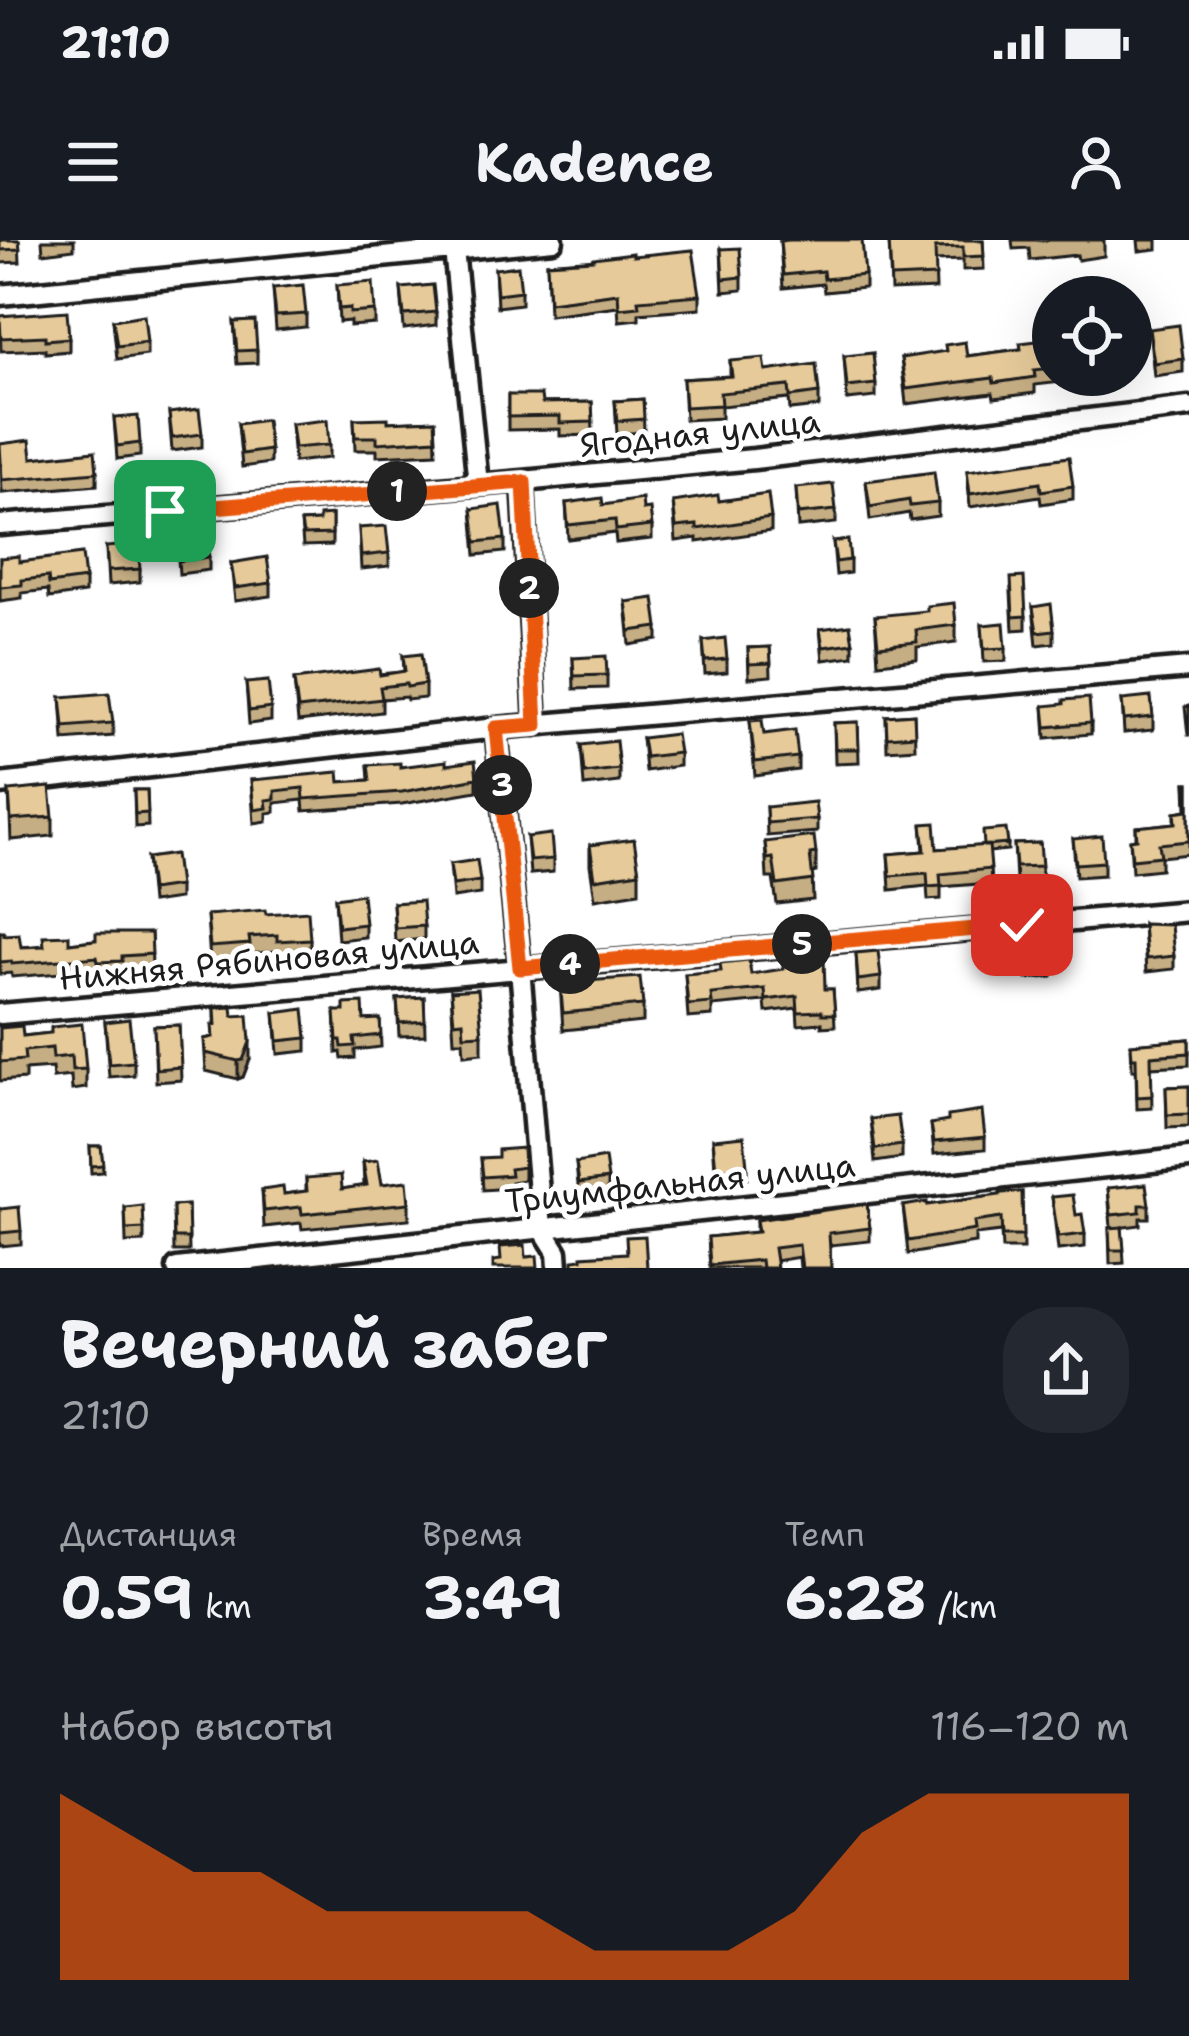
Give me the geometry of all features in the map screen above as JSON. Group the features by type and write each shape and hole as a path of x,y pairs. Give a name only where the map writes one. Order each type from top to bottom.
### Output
{"street":[{"path":"0,296 454,245 553,240"},
{"path":"454,245 478,484"},
{"name":"Ягодная улица","path":"0,525 524,482 1189,407"},
{"path":"524,482 536,725"},
{"path":"0,784 496,728 1189,668"},
{"path":"496,728 542,1228 557,1252 558,1268"},
{"name":"Нижняя Рябиновая улица","path":"0,1014 1189,910"},
{"name":"Триумфальная улица","path":"177,1268 1189,1158"}],"building":[{"path":"0,240 19,240 20,249 0,250"},
{"path":"862,240 865,275 824,279 823,271 783,275 780,241"},
{"path":"889,240 983,240 984,256 963,257 963,247 935,248 936,276 891,278"},
{"path":"740,248 742,277 723,279 721,249"},
{"path":"693,250 700,295 638,300 639,306 619,308 618,293 549,302 547,263"},
{"path":"518,266 521,291 497,294 495,269"},
{"path":"373,282 375,311 339,309 337,285"},
{"path":"303,285 306,314 276,316 273,288"},
{"path":"433,285 436,312 404,315 401,288"},
{"path":"67,311 69,338 1,338 0,316"},
{"path":"144,315 147,342 117,346 113,320"},
{"path":"255,321 257,350 237,351 234,322"},
{"path":"1179,325 1183,359 1154,363 1152,329"},
{"path":"965,342 967,356 1021,349 1020,343 1032,342 1032,377 906,389 901,358 946,351 945,345"},
{"path":"873,353 876,384 847,387 844,356"},
{"path":"764,358 766,371 816,364 819,393 790,397 789,386 720,393 721,405 685,407 683,379 732,376 730,361"},
{"path":"508,395 541,395 542,403 592,402 593,422 560,423 560,416 508,417"},
{"path":"643,399 644,419 617,421 615,401"},
{"path":"199,409 202,434 172,438 169,413"},
{"path":"138,416 140,443 117,446 114,418"},
{"path":"388,418 388,422 435,420 436,439 377,443 377,437 355,437 354,419"},
{"path":"266,420 270,450 242,454 238,424"},
{"path":"327,420 329,445 294,448 291,424"},
{"path":"30,440 32,458 95,451 97,472 2,480 0,444"},
{"path":"1069,457 1073,486 1041,491 1040,483 970,494 967,471"},
{"path":"934,472 938,503 910,506 909,500 870,507 866,481"},
{"path":"833,484 836,510 798,514 796,488"},
{"path":"768,494 771,518 697,529 697,525 676,527 673,502"},
{"path":"602,498 603,505 642,499 643,510 650,509 652,526 616,530 615,520 568,525 566,503"},
{"path":"501,505 505,539 476,542 472,509"},
{"path":"332,515 332,534 303,535 301,522"},
{"path":"386,526 389,553 361,556 359,528"},
{"path":"206,533 209,557 179,561 177,544 183,543 182,536"},
{"path":"848,540 850,560 836,562 833,542"},
{"path":"138,544 140,569 108,571 106,547"},
{"path":"82,554 85,579 49,584 48,577 0,587 0,558 19,556 19,562"},
{"path":"267,557 271,583 235,588 231,563"},
{"path":"1024,577 1026,616 1013,617 1011,578"},
{"path":"654,598 658,627 630,631 626,602"},
{"path":"954,603 956,625 916,630 917,642 878,646 875,616"},
{"path":"1051,604 1054,630 1037,632 1033,607"},
{"path":"1004,623 1006,648 984,649 982,625"},
{"path":"850,625 853,643 823,647 820,629"},
{"path":"725,638 727,659 705,661 703,641"},
{"path":"770,647 771,663 749,664 748,648"},
{"path":"421,654 425,684 380,687 382,699 298,709 294,680 379,669 380,675 405,671 403,656"},
{"path":"606,656 607,675 574,676 573,658"},
{"path":"268,681 271,708 249,711 246,683"},
{"path":"109,693 113,723 64,727 61,697"},
{"path":"1151,697 1153,717 1124,720 1122,700"},
{"path":"1089,698 1091,723 1046,727 1044,706"},
{"path":"914,714 915,735 887,737 886,716"},
{"path":"762,720 764,734 795,730 798,757 755,762 750,721"},
{"path":"858,722 859,749 835,749 834,723"},
{"path":"676,734 679,753 645,757 642,738"},
{"path":"616,741 619,769 584,773 581,745"},
{"path":"446,761 446,765 475,761 477,778 402,792 304,799 303,788 275,791 275,799 266,800 267,808 254,810 251,780 339,772 340,782 370,780 368,765 400,763 400,767"},
{"path":"1189,783 1189,841 1159,844 1161,856 1132,859 1130,840 1137,839 1136,827 1176,823 1175,812 1188,810"},
{"path":"50,787 53,817 11,820 9,791"},
{"path":"134,790 147,790 148,813 135,814"},
{"path":"815,802 817,819 767,823 766,807"},
{"path":"935,823 937,849 989,845 991,869 940,874 941,886 928,887 927,873 890,876 888,854 925,851 922,824"},
{"path":"1006,829 1008,844 984,846 983,831"},
{"path":"551,834 553,859 530,861 527,837"},
{"path":"814,836 813,880 777,885 765,842"},
{"path":"1102,836 1104,862 1076,864 1073,839"},
{"path":"634,839 639,872 595,879 590,845"},
{"path":"1040,843 1042,866 1016,867 1014,844"},
{"path":"175,854 179,886 151,890 147,858"},
{"path":"477,860 480,881 453,885 450,864"},
{"path":"362,894 365,924 338,927 335,898"},
{"path":"422,901 424,926 395,928 393,903"},
{"path":"265,910 266,914 308,911 310,939 249,937 250,944 210,947 207,915"},
{"path":"1143,924 1171,925 1174,956 1146,959"},
{"path":"0,932 19,934 21,947 44,946 43,936 69,935 69,943 96,940 96,933 151,933 152,954 122,956 122,961 98,962 97,957 12,964 0,962"},
{"path":"1045,938 1052,964 1027,966 1025,939"},
{"path":"878,951 881,977 858,980 856,953"},
{"path":"824,958 825,989 833,989 835,1014 798,1012 797,996 766,1000 765,989 711,994 712,1003 688,1005 685,974 721,971 720,963 749,960 751,974 783,969 783,962"},
{"path":"640,977 643,1005 563,1013 560,983"},
{"path":"478,989 482,1034 464,1035 463,1021 454,1022 451,991"},
{"path":"424,997 425,1021 399,1023 397,999"},
{"path":"363,1003 364,1020 380,1019 381,1035 354,1038 355,1046 342,1047 335,1011 344,1011 344,1004"},
{"path":"232,1007 233,1016 248,1015 250,1042 243,1060 238,1061 206,1053 204,1039 213,1037 215,1008"},
{"path":"304,1009 307,1038 278,1041 275,1013"},
{"path":"129,1019 134,1062 109,1064 105,1022"},
{"path":"82,1024 86,1069 72,1070 71,1056 53,1058 52,1048 24,1051 25,1060 0,1062 0,1028 22,1026 23,1036"},
{"path":"179,1025 181,1067 156,1069 154,1026"},
{"path":"1189,1039 1189,1053 1151,1056 1152,1096 1137,1097 1131,1044"},
{"path":"1189,1086 1189,1114 1167,1115 1166,1087"},
{"path":"982,1111 985,1137 934,1142 931,1124"},
{"path":"898,1116 902,1145 875,1149 871,1119"},
{"path":"744,1136 747,1166 716,1170 713,1139"},
{"path":"90,1146 101,1146 103,1165 91,1166"},
{"path":"523,1148 524,1167 510,1169 511,1175 483,1177 481,1158 498,1157 498,1150"},
{"path":"605,1158 608,1179 579,1183 576,1163"},
{"path":"378,1160 382,1184 407,1181 409,1203 302,1214 301,1207 264,1211 262,1190 307,1191 306,1178 341,1175 342,1189 367,1185 363,1162"},
{"path":"1146,1184 1149,1205 1140,1205 1140,1212 1111,1215 1108,1188"},
{"path":"1022,1192 1023,1236 1002,1236 1001,1218 974,1222 975,1230 908,1241 903,1206"},
{"path":"1073,1195 1085,1234 1058,1237 1052,1197"},
{"path":"867,1204 870,1228 829,1233 831,1268 802,1268 799,1245 774,1248 777,1268 762,1268 761,1260 710,1265 708,1237 758,1232 756,1220"},
{"path":"188,1205 189,1238 174,1238 173,1206"},
{"path":"143,1206 144,1229 126,1230 125,1208"},
{"path":"19,1207 21,1231 0,1233 0,1209"},
{"path":"1122,1227 1124,1250 1110,1250 1109,1228"},
{"path":"645,1236 647,1268 573,1268 573,1260 582,1256 627,1253 626,1237"},
{"path":"525,1245 526,1257 537,1256 538,1268 493,1268 493,1261 501,1260 500,1247"}],"route":[{"path":"165,511 524,482 536,725 496,728 520,968 1022,925"}]}
